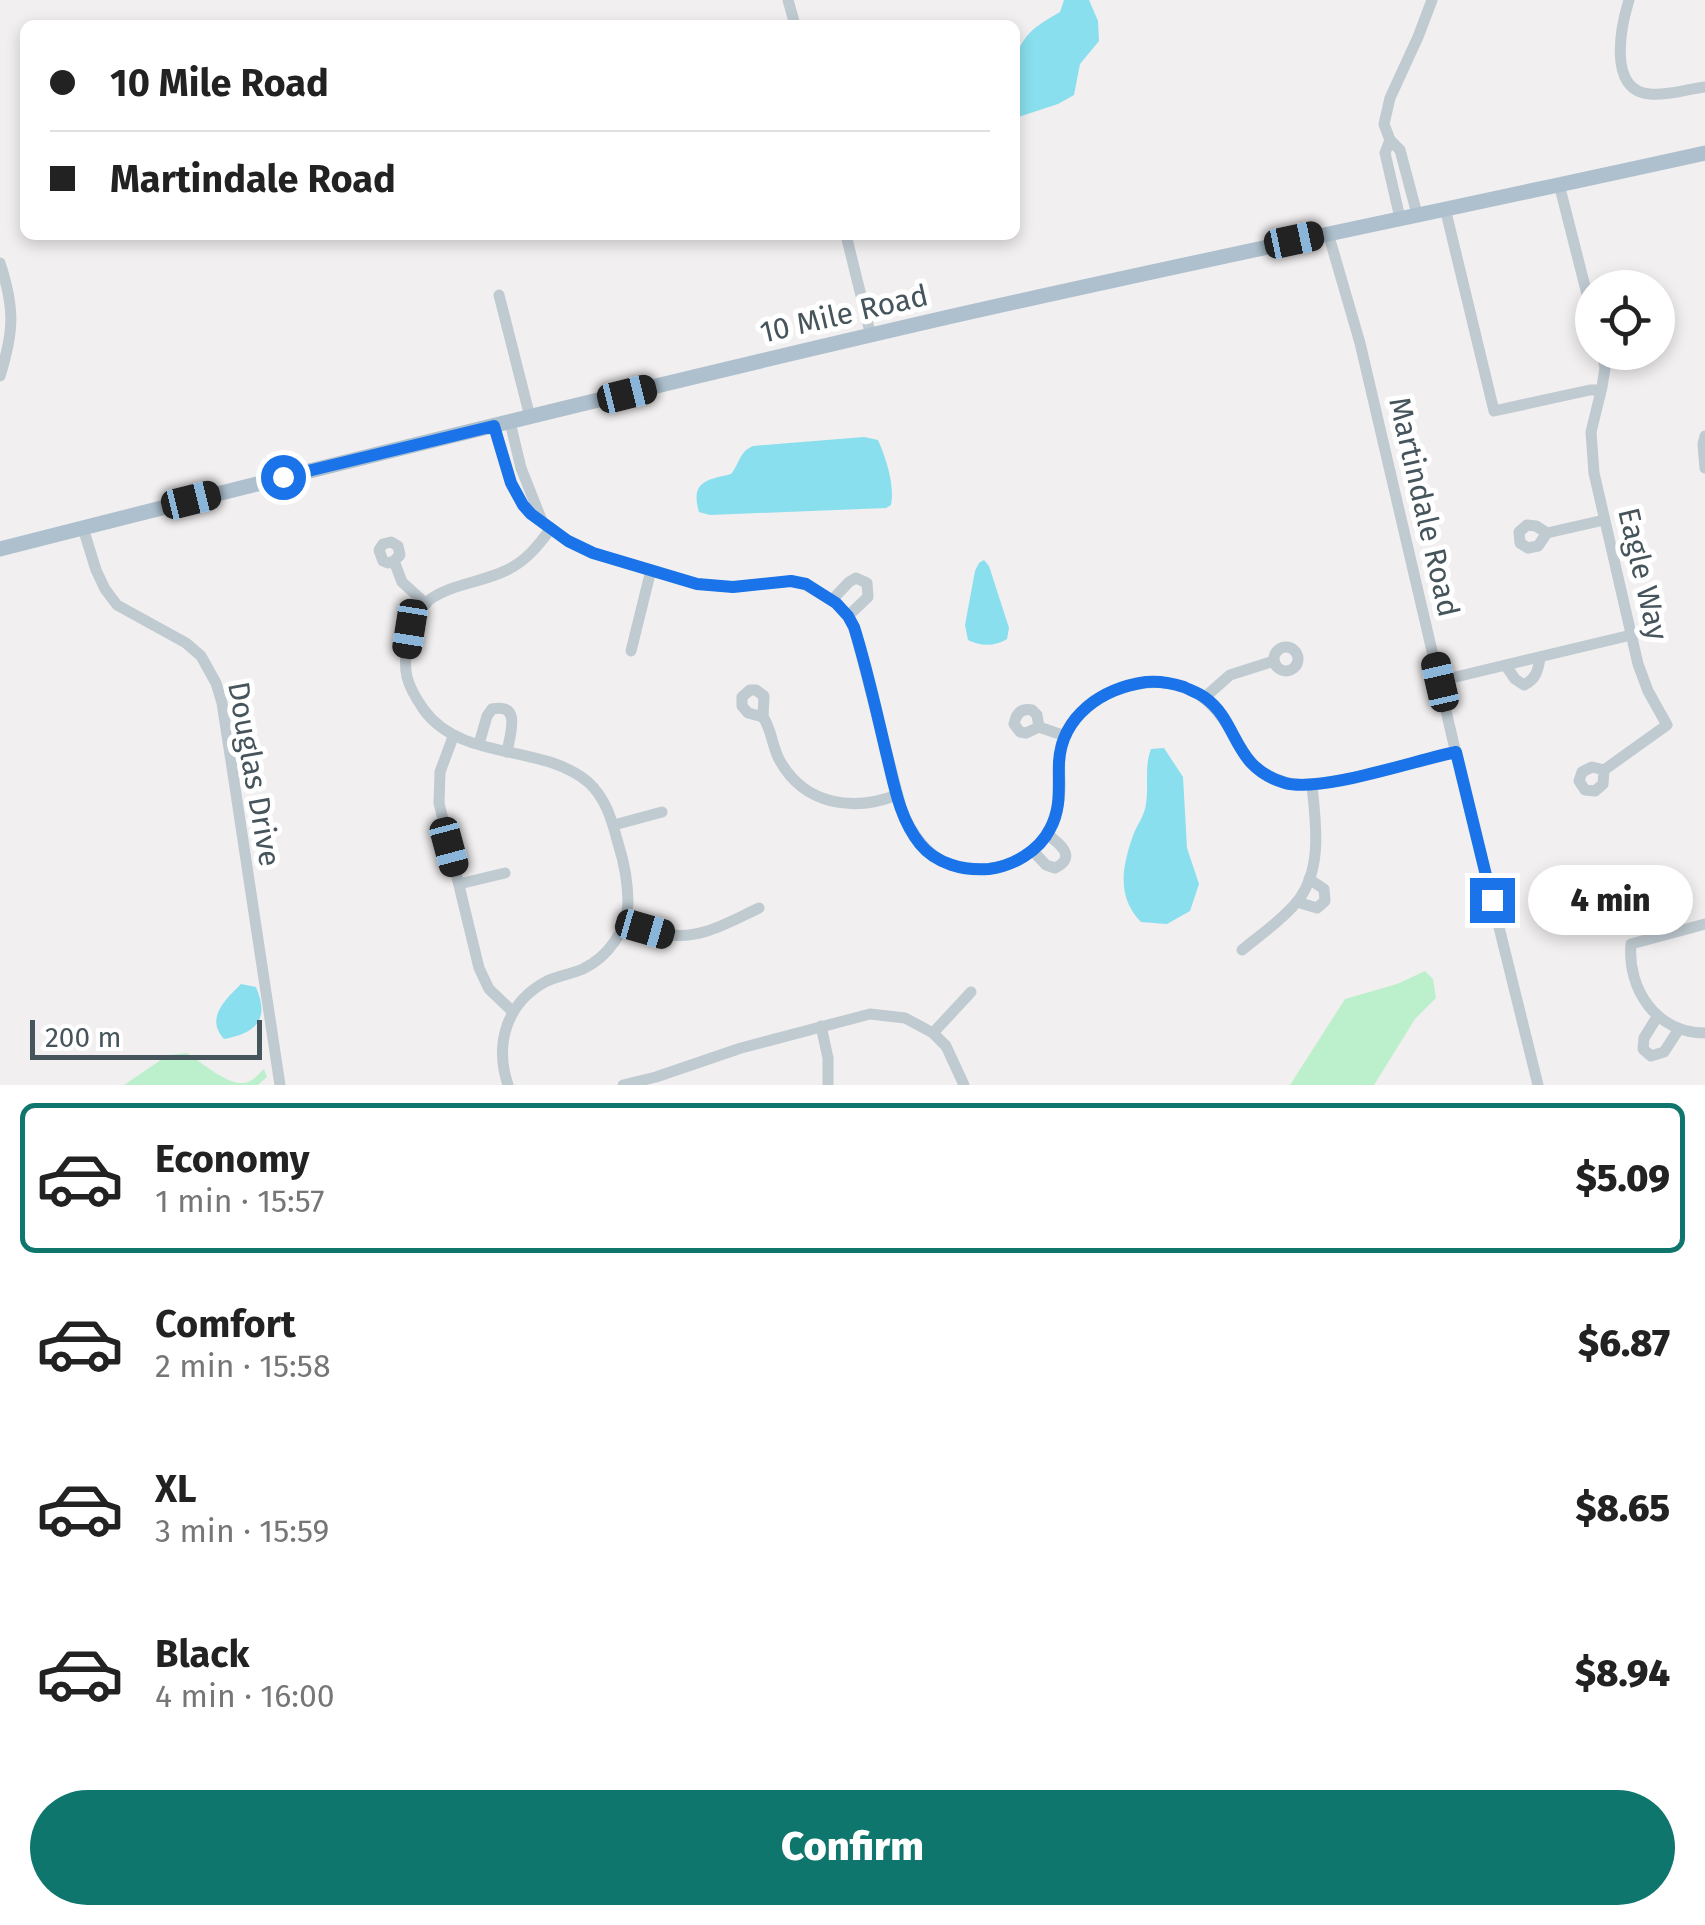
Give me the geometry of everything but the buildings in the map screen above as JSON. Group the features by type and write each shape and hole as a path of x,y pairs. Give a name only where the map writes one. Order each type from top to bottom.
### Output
{"main road":[{"name":"10 Mile Road","path":"0,547 870,336 1705,153"}],"street":[{"path":"1417,214 1400,150 1390,140 1384,124 1390,98 1423,38 1432,0"},
{"path":"1630,0 1619,47 1626,80 1633,89 1652,94 1705,87"},
{"path":"1390,140 1385,153 1400,218"},
{"path":"1559,184 1581,270"},
{"path":"1445,208 1494,411 1602,390"},
{"name":"Martindale Road","path":"1328,233 1363,358 1538,1085"},
{"path":"847,240 870,336"},
{"path":"0,263 9,292 12,340 0,376"},
{"path":"499,295 530,418"},
{"name":"Eagle Way","path":"1604,370 1592,450 1604,520 1638,664 1667,725 1604,770"},
{"path":"502,424 511,483 523,505 568,541 593,553 697,584 733,587 791,581 806,584 832,600 848,616 859,644 903,815 919,843 942,862 967,869 991,869 1009,864 1032,850 1047,834 1056,814 1064,736 1096,699 1148,682 1174,684 1205,697 1254,766 1285,782 1312,786 1456,752"},
{"path":"1705,436 1705,468"},
{"path":"1547,533 1604,520"},
{"path":"508,1085 502,1049 512,1011 549,980 597,960 607,952 625,923 627,886 614,825 588,782 560,766 453,737 434,724 407,677 405,660 410,629 426,604 450,588 510,569 524,560 546,524"},
{"name":"Douglas Drive","path":"83,528 100,580 117,605 186,642 200,656 216,683 227,733 280,1085"},
{"path":"394,561 402,582 426,604"},
{"path":"631,650 650,570"},
{"path":"832,600 856,578 867,584 868,597 848,616"},
{"path":"1440,682 1631,635"},
{"path":"1506,666 1524,685 1532,681 1540,658"},
{"path":"1205,697 1230,675 1274,661"},
{"path":"479,744 487,716 492,709 502,707 512,719 507,752"},
{"path":"764,716 780,762 811,794 858,805 897,796"},
{"path":"1039,727 1064,736"},
{"path":"453,737 440,772 438,803 480,968 489,989 512,1011"},
{"path":"1242,950 1297,902 1309,879 1316,848 1312,786"},
{"path":"614,825 662,812"},
{"path":"1032,850 1046,865 1055,868 1064,861 1064,850 1047,834"},
{"path":"459,884 505,872"},
{"path":"1297,902 1317,908 1325,902 1324,890 1309,879"},
{"path":"625,923 682,936 716,928 759,908"},
{"path":"1705,924 1630,944 1635,984 1645,1004 1679,1029 1705,1034"},
{"path":"933,1033 971,992"},
{"path":"623,1085 870,1014 904,1018 933,1033 946,1046 964,1085"},
{"path":"1662,1020 1644,1038 1643,1050 1652,1056 1664,1052 1679,1029"},
{"path":"820,1026 828,1058 828,1085"}],"green space":[{"path":"1425,971 1433,979 1436,998 1415,1019 1374,1085 1290,1085 1345,999 1397,984"},
{"path":"187,1053 237,1083 250,1081 264,1069 267,1077 258,1085 124,1085 168,1055"}],"water":[{"path":"1064,0 1089,0 1098,21 1099,41 1080,64 1074,95 1020,116 1020,47 1038,26 1060,12"},
{"path":"864,437 878,440 887,463 892,497 886,508 710,515 699,512 699,488 708,480 731,474 748,448"},
{"path":"984,560 1009,628 1007,639 988,645 968,640 965,625 975,571"},
{"path":"1164,748 1183,777 1187,848 1199,884 1190,911 1167,924 1141,922 1128,902 1124,880 1130,845 1145,808 1151,749"},
{"path":"241,984 256,987 260,1016 252,1029 224,1039 216,1024 219,1010"}],"route":[{"path":"283,477 494,426 511,483 523,505 575,545 697,584 733,587 791,581 822,592 854,627 903,815 919,843 942,862 967,869 991,869 1009,864 1032,850 1050,829 1056,814 1063,740 1076,718 1086,706 1112,692 1162,682 1205,697 1254,766 1285,782 1312,786 1456,752 1492,900"}]}
